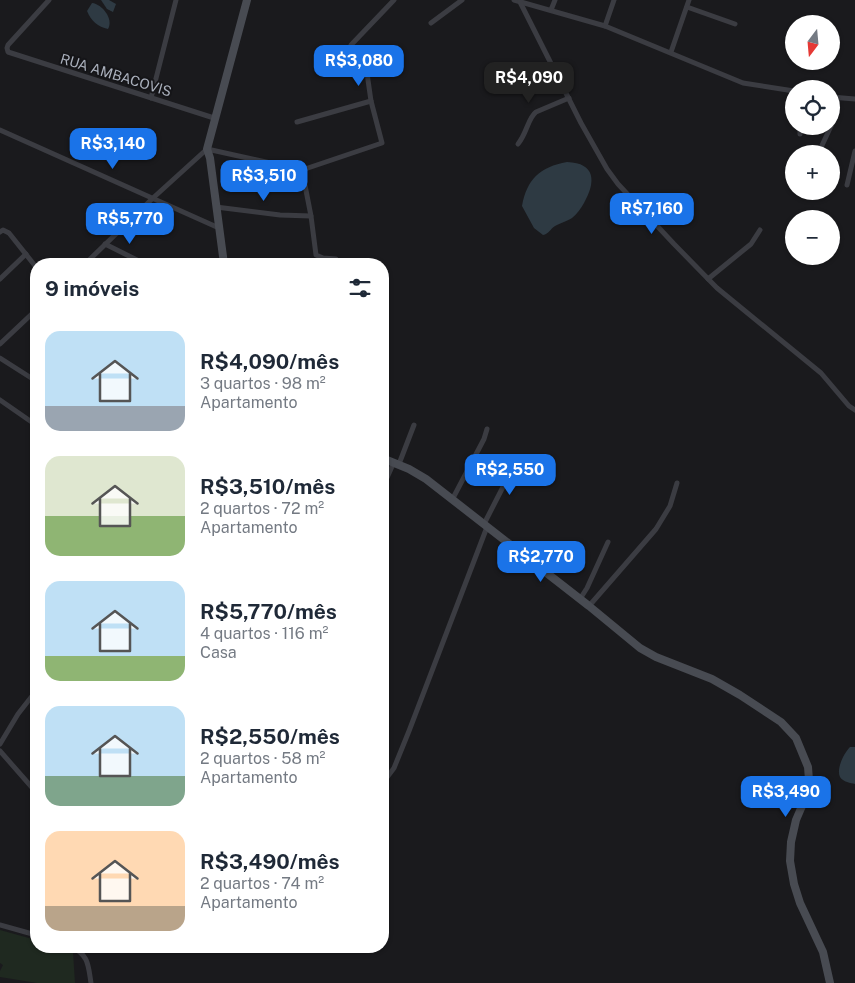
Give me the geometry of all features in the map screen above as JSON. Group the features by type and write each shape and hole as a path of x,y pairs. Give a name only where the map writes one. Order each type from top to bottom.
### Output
{"street":[{"name":"RUA AMBACOVIS","path":"49,0 8,45 7,51 10,54 214,118"},
{"path":"151,98 176,0"},
{"path":"223,258 210,158 207,149 247,0"},
{"path":"207,149 302,170 380,144 382,140 371,101 367,73 350,50 353,43 394,0"},
{"path":"431,23 462,0"},
{"path":"551,10 555,0"},
{"path":"605,26 614,0"},
{"path":"671,52 689,0"},
{"path":"517,1 605,26 743,83 785,90"},
{"path":"517,1 593,145 618,184 708,279 778,340 820,373 849,406 855,410"},
{"path":"687,7 735,24"},
{"path":"518,144 525,136 532,115 569,98"},
{"path":"840,98 855,100"},
{"path":"296,122 371,101"},
{"path":"0,130 219,228"},
{"path":"91,258 152,198 207,149"},
{"path":"847,185 855,151"},
{"path":"302,170 316,255 323,258"},
{"path":"216,207 280,215 311,216"},
{"path":"0,232 3,230 9,233 30,259"},
{"path":"708,279 751,244 760,230"},
{"path":"106,244 133,258"},
{"path":"0,278 26,254"},
{"path":"0,344 30,316"},
{"path":"0,358 30,377"},
{"path":"0,400 30,421"},
{"path":"389,476 414,425"},
{"path":"452,500 484,439 487,429"},
{"path":"389,460 426,479 648,654 712,679 781,722 796,738 808,767 809,780 808,792 796,820 791,842 790,861 800,903 824,952 830,983"},
{"path":"389,775 394,768 452,622 486,525 505,483 504,475 499,466"},
{"path":"589,606 656,528 670,506 677,483"},
{"path":"580,599 608,542"},
{"path":"0,744 30,699"},
{"path":"0,751 30,785"},
{"path":"0,925 30,933"},
{"path":"81,953 86,959 91,983"}],"green space":[{"path":"0,930 30,938 30,953 73,953 75,983 37,983 0,977 3,965 0,963"}],"shaded area":[{"path":"101,0 109,0 116,4 113,12 107,9"},
{"path":"92,3 100,6 106,13 109,21 108,29 98,25 91,18 87,11"},
{"path":"567,162 577,163 588,170 592,181 588,195 574,216 543,235 534,228 522,206 524,197 531,182 542,171"},
{"path":"850,747 855,747 855,784 843,780 839,774 841,761"}]}
